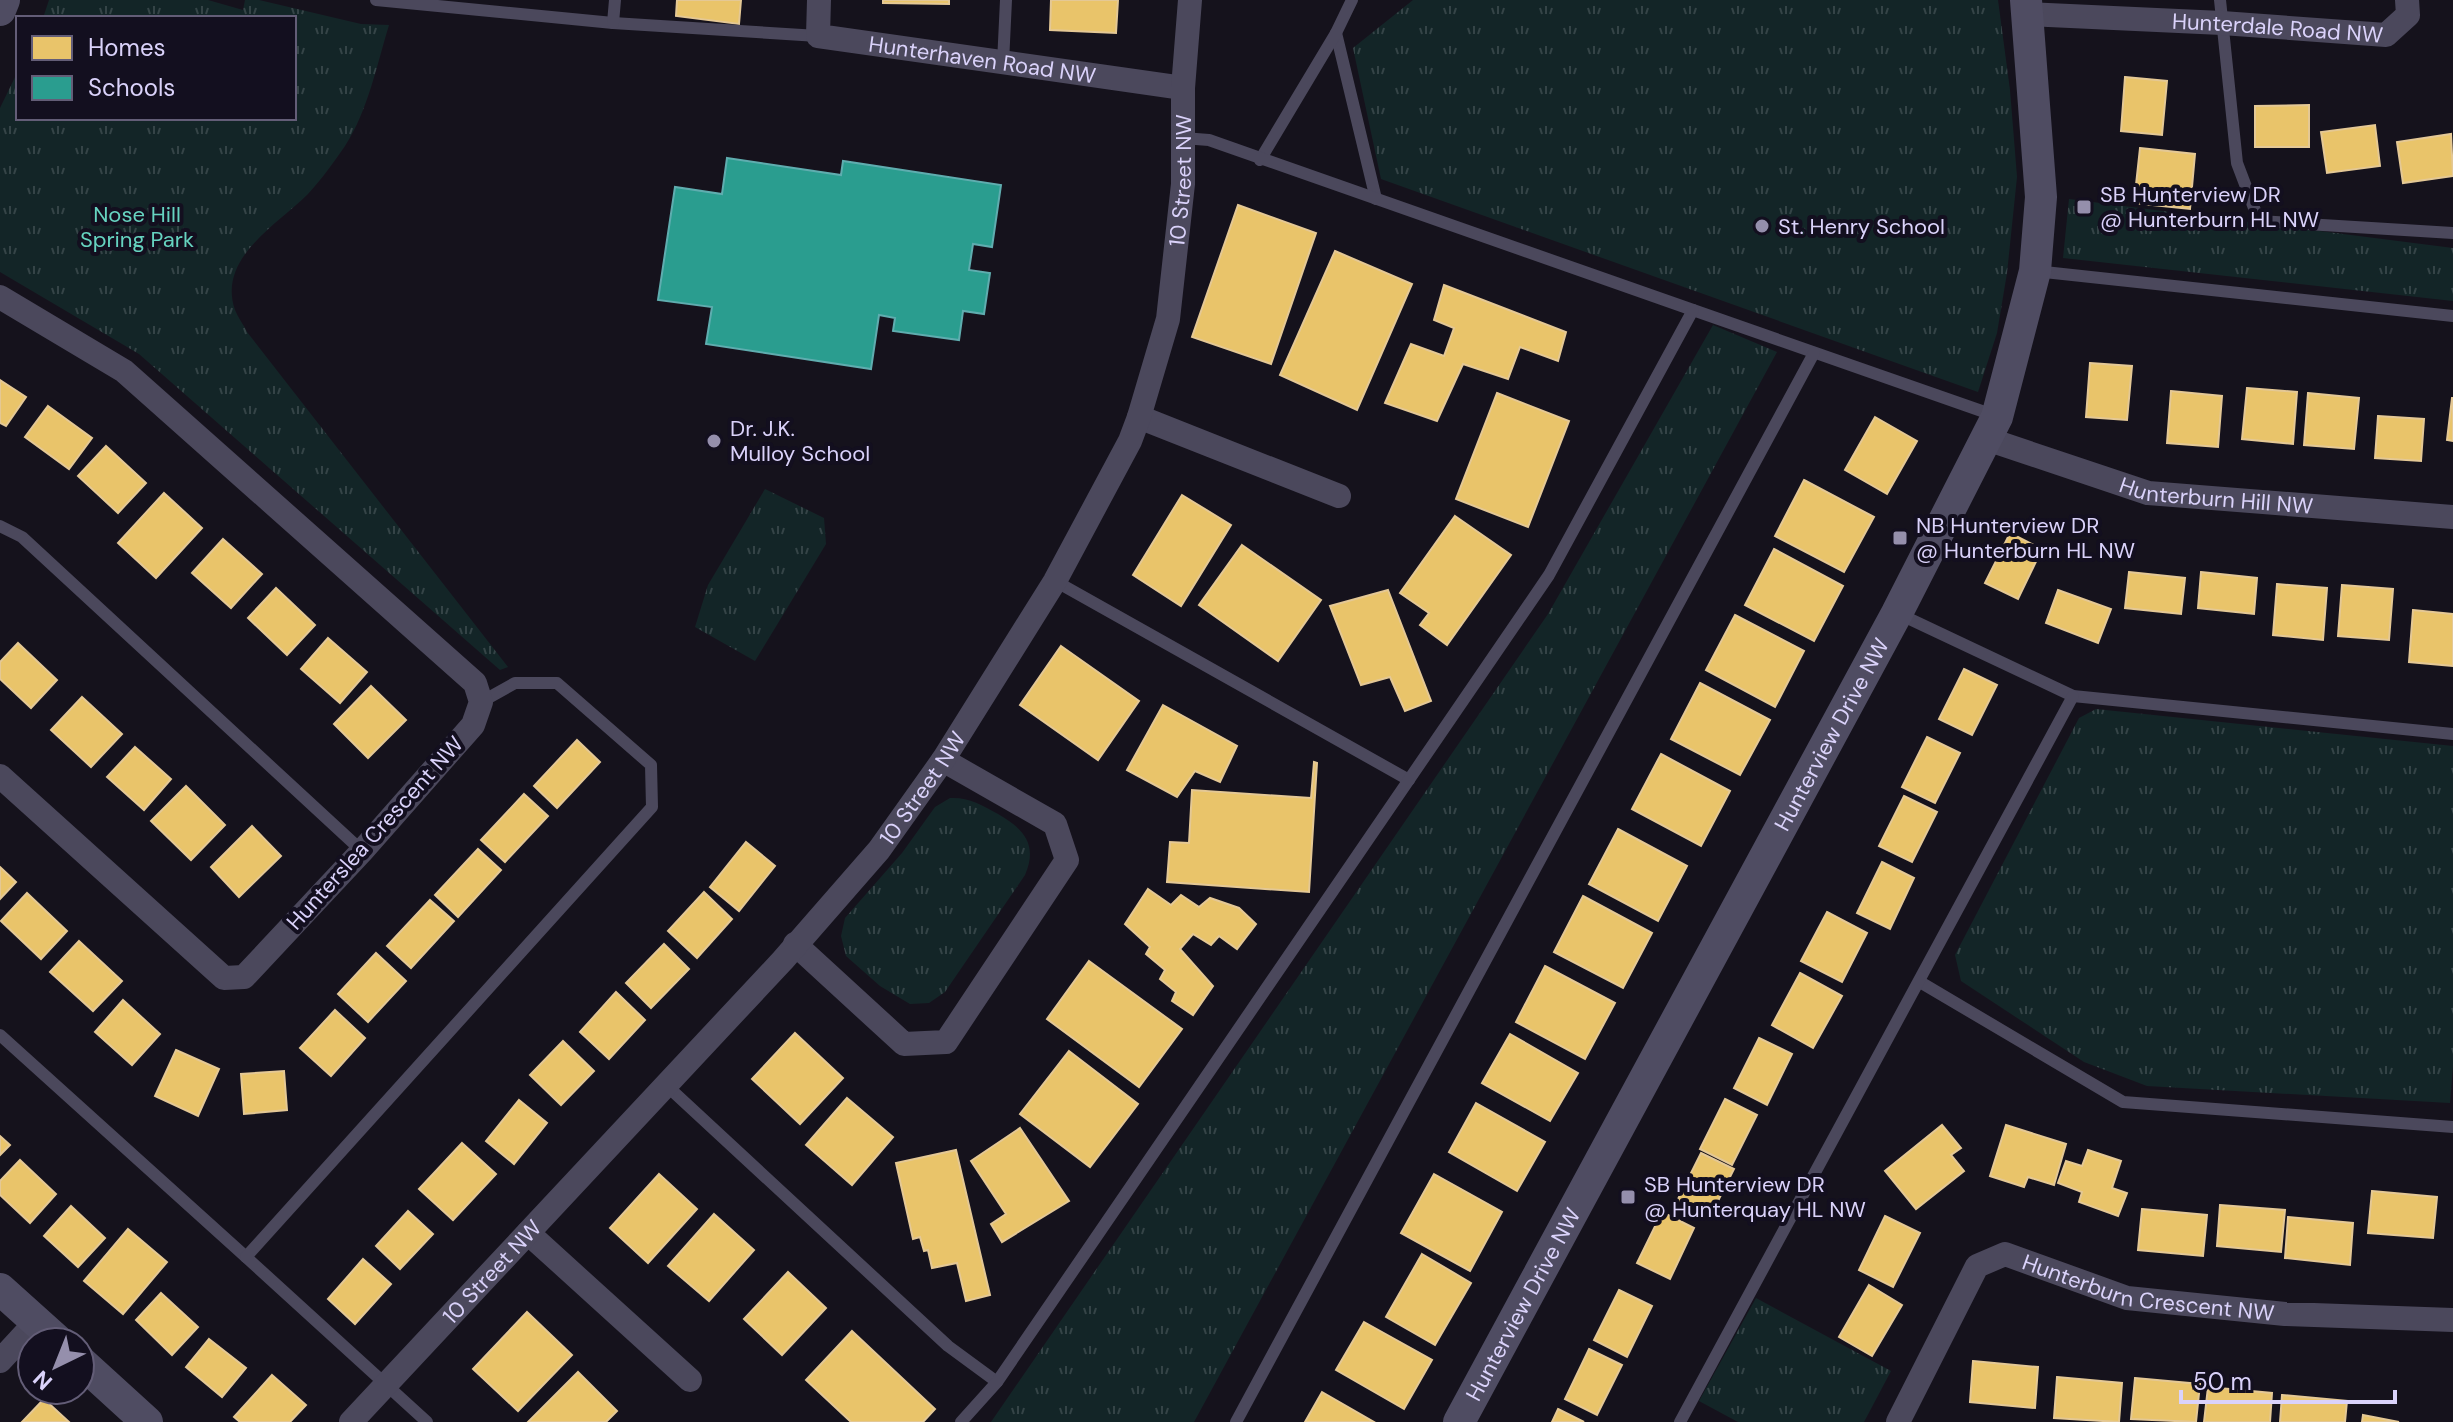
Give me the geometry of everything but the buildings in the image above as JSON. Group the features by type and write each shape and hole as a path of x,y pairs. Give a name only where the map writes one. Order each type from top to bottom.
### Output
{"street":[{"path":"0,10 4,0"},
{"path":"818,36 819,0"},
{"name":"10 Street NW","path":"351,1422 666,1085 879,850 943,760 1055,581 1112,478 1139,417 1168,319 1183,184 1183,88 1190,0"},
{"name":"Hunterdale Road NW","path":"2027,7 2221,12 2386,35 2408,15 2407,0"},
{"name":"Hunterview Drive NW","path":"1459,1422 1897,613 1992,428 2035,271 2041,197 2027,7"},
{"name":"Hunterhaven Road NW","path":"818,36 1183,88"},
{"path":"0,297 124,371 475,683 481,702"},
{"path":"1139,417 1339,496"},
{"name":"Hunterburn Hill NW","path":"1992,428 2148,493 2453,517"},
{"name":"Hunterslea Crescent NW","path":"0,776 224,978 244,977 362,851 473,725 481,702"},
{"path":"795,944 904,1044 946,1042 1067,860 1055,824 943,760"},
{"path":"528,1233 690,1380"},
{"name":"Hunterburn Crescent NW","path":"1898,1422 1977,1266 2005,1254 2127,1298 2285,1314 2453,1320"},
{"path":"0,1289 41,1326"},
{"path":"96,1376 147,1422"}],"lane":[{"path":"376,0 613,23 818,36"},
{"path":"613,23 615,0"},
{"path":"1003,63 1006,0"},
{"path":"1260,160 1336,33 1352,0"},
{"path":"2221,12 2237,163 2259,221 2453,233"},
{"path":"1336,33 1376,199"},
{"path":"1183,138 1209,140 1814,353 1992,428"},
{"path":"2035,271 2453,316"},
{"path":"961,1422 997,1382 1549,575 1693,310"},
{"path":"1236,1422 1814,353"},
{"path":"0,526 22,537 362,851"},
{"path":"1055,581 1409,780"},
{"path":"1897,613 2073,696 2453,734"},
{"path":"246,1257 652,807 651,765 557,683 515,683 481,702"},
{"path":"1680,1422 2073,696"},
{"path":"1920,982 2123,1102 2453,1127"},
{"path":"0,1035 427,1422"},
{"path":"666,1085 948,1346 997,1382"}],"green space":[{"name":"Nose Hill Spring Park","path":"49,0 208,0 243,10 245,0 259,0 361,24 389,25 371,87 353,132 313,189 253,244 242,259 234,274 232,291 235,310 247,332 508,667 500,670 139,354 0,272 0,108 16,75 16,120 296,120 296,16 44,16"},
{"name":"St. Henry School","path":"1413,0 1998,0 2017,177 1997,333 1978,392 1381,179 1353,48"},
{"path":"2069,199 2453,248 2453,301 2063,258"},
{"path":"1713,325 1777,352 1194,1422 991,1422 1548,614"},
{"path":"765,489 824,518 826,544 755,661 695,627 708,585"},
{"path":"2096,709 2453,746 2453,1066 2450,1103 2147,1086 2084,1062 1961,981 1955,955 2079,718"},
{"path":"950,798 975,802 1015,826 1029,846 1029,864 1025,875 945,992 929,1003 910,1004 880,986 846,956 841,936 845,918 902,853 935,807"},
{"path":"1756,1298 1891,1371 1864,1422 1738,1422 1699,1401"}],"place":[{"name":"SB Hunterview DR @ Hunterburn HL NW","path":"2084,207"},
{"name":"St. Henry School","path":"1762,226"},
{"name":"Dr. J.K. Mulloy School","path":"714,441"},
{"name":"NB Hunterview DR @ Hunterburn HL NW","path":"1900,538"},
{"name":"SB Hunterview DR @ Hunterquay HL NW","path":"1628,1197"}]}
